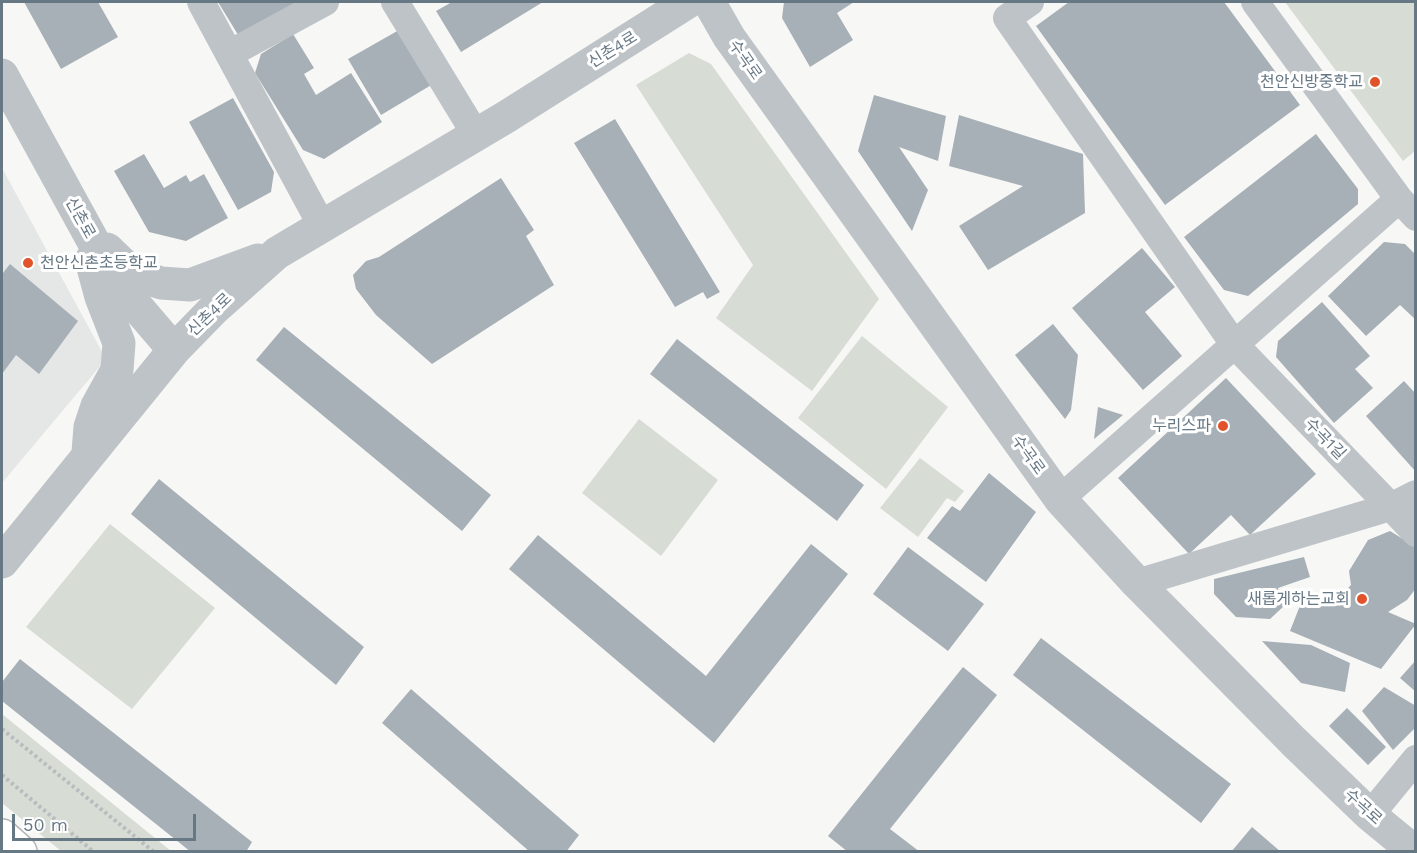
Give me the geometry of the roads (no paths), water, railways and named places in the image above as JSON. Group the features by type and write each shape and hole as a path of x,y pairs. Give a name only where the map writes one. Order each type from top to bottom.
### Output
{"highway":[{"path":"2,836 20,852"}],"street":[{"path":"201,2 322,226"},
{"path":"229,54 325,2"},
{"path":"395,2 476,135"},
{"name":"신촌4로","path":"2,560 174,350 213,310 277,253 476,135 688,2"},
{"name":"수곡로","path":"709,2 729,37 1060,499 1137,583 1370,815 1415,852"},
{"name":"수곡1길","path":"1030,2 1007,18 1234,344 1416,533"},
{"path":"1060,499 1234,344 1407,208 1255,2"},
{"name":"신촌로","path":"2,75 115,280 174,350"},
{"path":"88,232 132,273 160,283 190,285 277,253"},
{"path":"88,232 92,270 119,343 117,370 97,406 90,427 88,455"},
{"path":"1137,583 1390,507 1416,494"},
{"path":"1370,815 1416,759"}],"place":[{"name":"천안신방중학교","path":"1375,82"},
{"name":"천안신촌초등학교","path":"28,263"},
{"name":"누리스파","path":"1223,426"},
{"name":"새롭게하는교회","path":"1362,599"}]}
